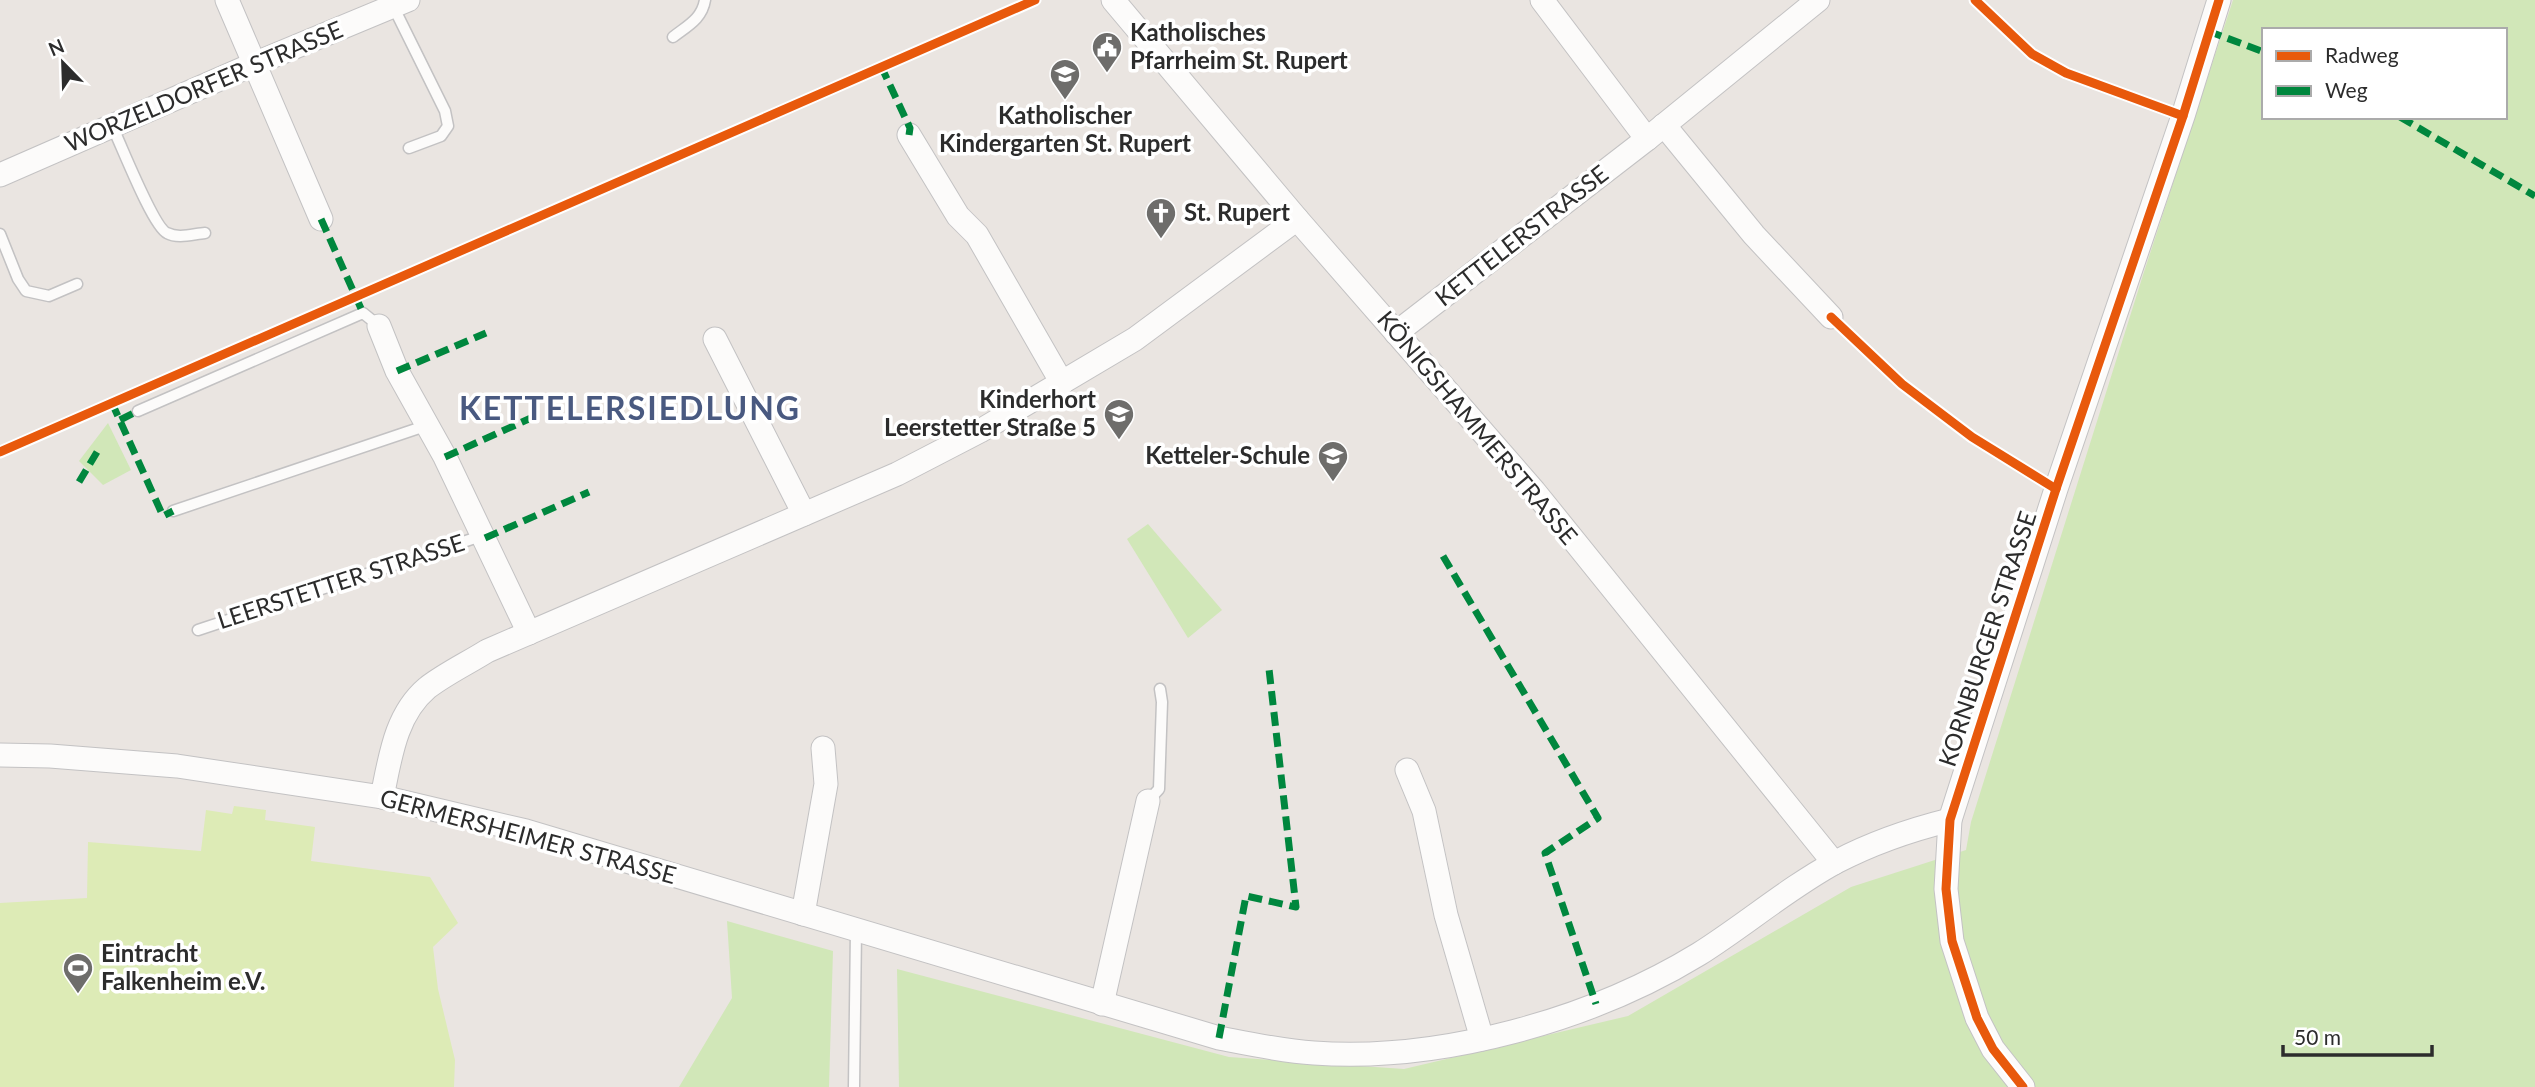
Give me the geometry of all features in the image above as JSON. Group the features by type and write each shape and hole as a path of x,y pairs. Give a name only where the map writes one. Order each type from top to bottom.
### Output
{"street":[{"path":"227,0 321,219"},
{"name":"KÖNIGSHAMMERSTRASSE","path":"1113,0 1297,219 1534,491 1834,863"},
{"path":"1542,0 1656,132 1831,317"},
{"name":"KETTELERSTRASSE","path":"1396,333 1656,132 1818,0"},
{"name":"KORNBURGER STRASSE","path":"2023,1087 1993,1049 1977,1018 1952,941 1945,889 1950,820 2056,489 2183,116 2219,0"},
{"name":"WORZELDORFER STRASSE","path":"0,175 400,3"},
{"path":"909,135 958,216 977,234 1062,383"},
{"path":"382,797 398,730 408,711 426,689 487,650 897,474 980,431 1135,339 1297,219"},
{"name":"LEERSTETTER STRASSE","path":"379,326 397,371 484,535 529,633"},
{"path":"715,339 804,514"},
{"path":"803,914 826,784 823,748"},
{"name":"GERMERSHEIMER STRASSE","path":"0,755 50,756 177,766 382,797 526,831 1219,1038 1314,1053 1373,1053 1426,1048 1482,1039 1577,1012 1643,984 1698,954 1834,863 1914,829 1950,820"},
{"path":"1407,771 1424,811 1446,915 1482,1039"},
{"path":"1102,1004 1148,801"}],"lane":[{"path":"673,37 694,22 703,10 705,0"},
{"path":"400,3 445,111 448,126 441,136 409,148"},
{"path":"112,126 159,227 167,233 181,236 205,233"},
{"path":"0,234 18,279 26,291 49,296 77,285"},
{"path":"138,411 363,313 379,326"},
{"path":"173,512 428,425"},
{"name":"LEERSTETTER STRASSE","path":"198,629 484,535"},
{"path":"1148,801 1159,789 1162,702 1160,689"},
{"path":"854,1087 856,930"}],"green space":[{"path":"2233,0 2535,0 2535,1087 899,1087 897,969 1229,1057 1404,1069 1628,1016 1851,887 1966,850 1971,822 2143,275"},
{"path":"108,423 131,470 103,485 79,461"},
{"path":"1148,524 1222,610 1188,638 1127,539"},
{"path":"234,806 266,810 265,820 315,827 311,861 430,877 458,923 433,947 438,989 455,1060 454,1087 0,1087 0,903 87,898 88,842 201,851 206,810 232,814"},
{"path":"727,921 833,951 829,1087 679,1087 732,998"}],"marked path":[{"path":"2208,31 2262,51"},
{"path":"881,66 910,128 909,135"},
{"path":"2403,119 2535,196"},
{"path":"321,219 363,313"},
{"path":"397,371 486,333"},
{"path":"112,403 163,516 173,511"},
{"path":"120,420 138,411"},
{"path":"445,457 531,418"},
{"path":"79,482 97,452"},
{"path":"485,538 589,492"},
{"path":"1443,556 1598,818 1545,853 1596,1004"},
{"path":"1219,1038 1246,896 1296,907 1269,669"}],"cycle path":[{"path":"0,452 1035,0"},
{"path":"1975,0 2032,54 2066,73 2183,116"},
{"path":"2023,1087 1993,1049 1977,1018 1952,941 1946,889 1950,820 2056,489 2183,116 2219,0"},
{"path":"1831,317 1902,384 1972,437 2056,489"}],"place":[{"name":"Katholisches Pfarrheim St. Rupert","path":"1107,74"},
{"name":"Katholischer Kindergarten St. Rupert","path":"1065,101"},
{"name":"St. Rupert","path":"1161,240"},
{"name":"Kinderhort Leerstetter Straße 5","path":"1119,441"},
{"name":"Ketteler-Schule","path":"1333,483"},
{"name":"Eintracht Falkenheim e.V.","path":"78,995"}],"district":[{"name":"KETTELERSIEDLUNG","path":"630,409"}]}
